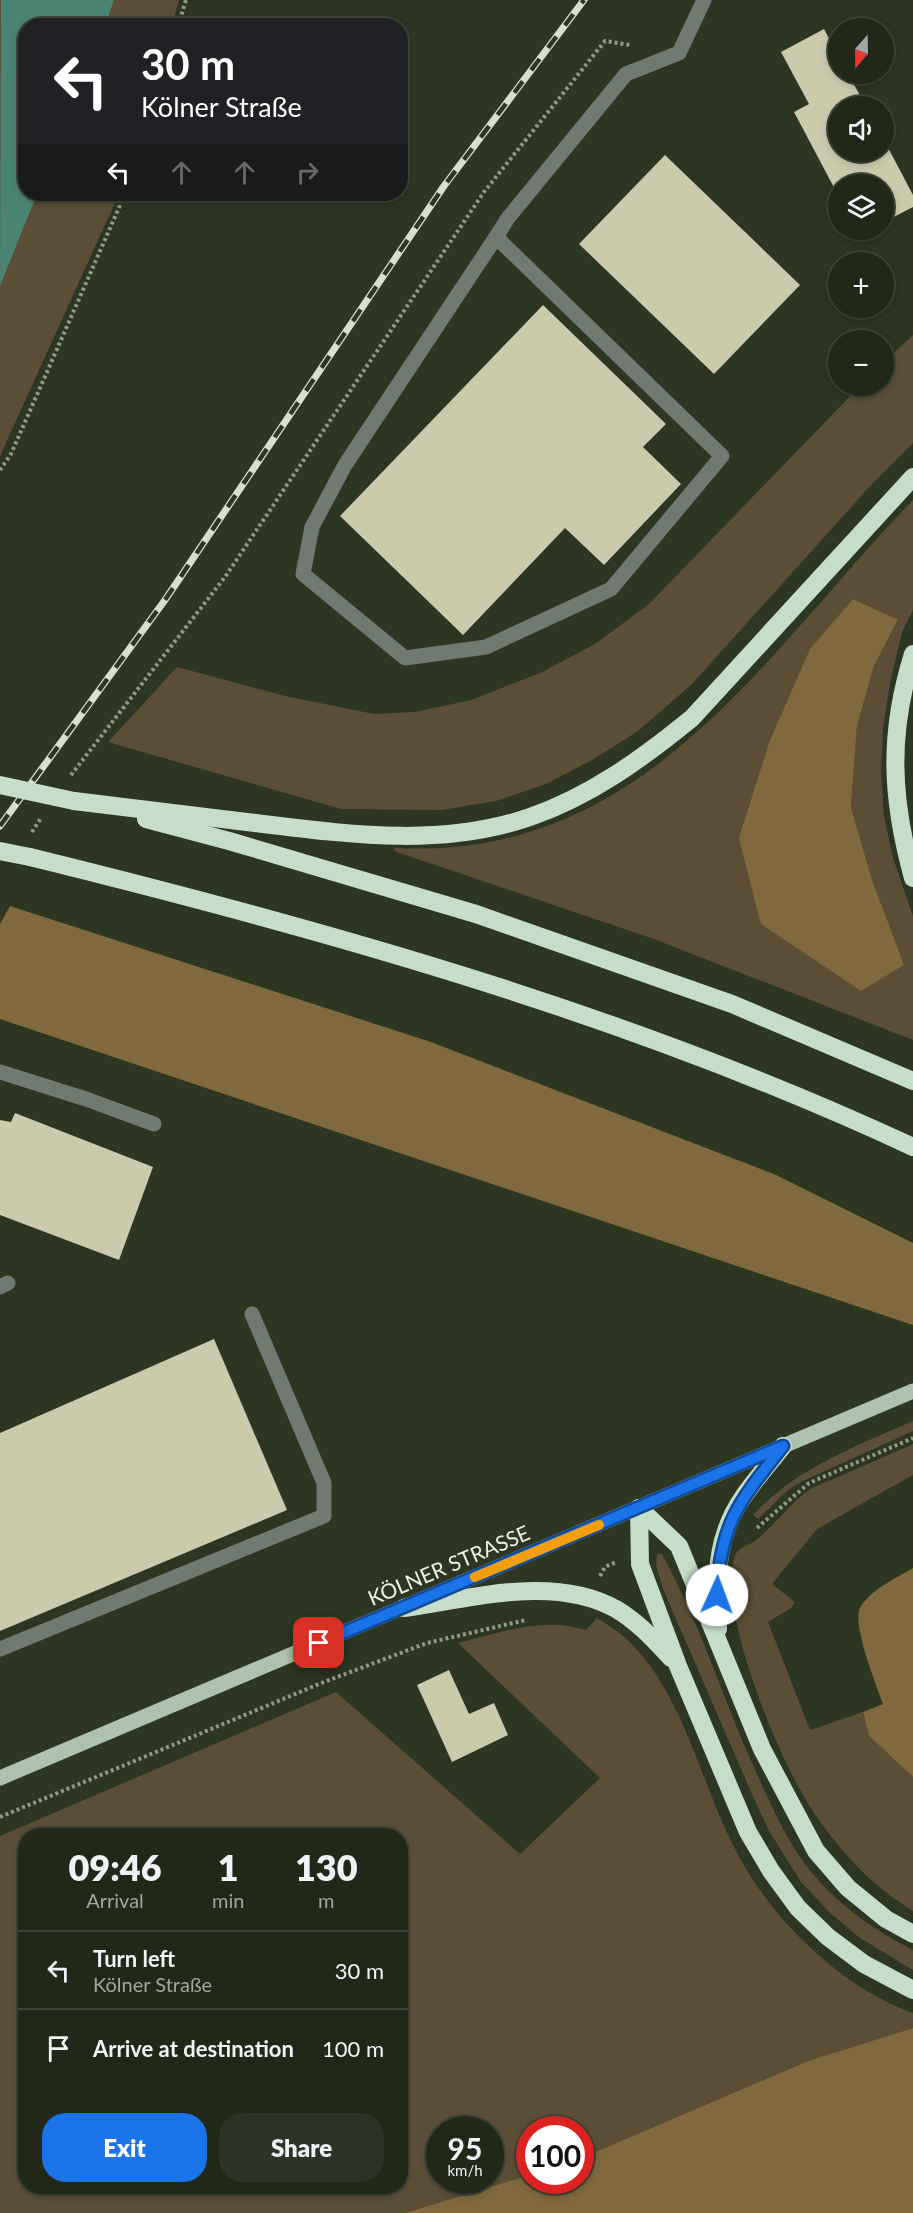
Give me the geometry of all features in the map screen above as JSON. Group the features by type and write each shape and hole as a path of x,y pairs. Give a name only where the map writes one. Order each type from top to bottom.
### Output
{"highway":[{"path":"74,801 379,836 455,833 529,817 567,802 600,784 660,744 692,718 913,477"},
{"path":"913,654 898,721 895,757 898,824 913,878"},
{"path":"0,785 74,801 229,841 476,914 732,1004 913,1081"},
{"path":"0,851 215,902 460,974 705,1060 913,1148"},
{"path":"719,1640 718,1562 726,1530 744,1496 783,1446"},
{"path":"639,1508 640,1564 678,1666 748,1832 777,1880 798,1908 828,1937 864,1964 913,1990"},
{"path":"639,1508 679,1546 762,1749 816,1851 848,1888 886,1919 913,1934"},
{"path":"404,1608 545,1591 570,1592 616,1610 645,1630 678,1666"}],"main road":[{"name":"KÖLNER STRASSE","path":"0,1778 913,1391"}],"street":[{"path":"496,237 722,456 611,589 486,647 405,658 303,574 312,527 345,465 496,237 626,74 679,53 704,0"},
{"path":"0,1072 86,1099 154,1124"},
{"path":"0,1649 324,1516 324,1483 252,1314"}],"path":[{"path":"180,18 186,0"},
{"path":"90,748 225,577 484,192 605,41 636,46"},
{"path":"0,470 11,454 122,201"},
{"path":"726,1530 749,1536 788,1498 809,1483 913,1438"},
{"path":"590,1598 605,1567 640,1552"},
{"path":"0,1817 324,1682 427,1643 532,1619"}],"shaded area":[{"path":"0,0 179,0 174,18 18,18 18,201 116,201 0,456"},
{"path":"913,335 913,443 872,484 692,684 638,731 594,759 546,784 496,801 441,810 341,809 108,742 177,667 285,696 374,714 415,712 471,700 540,673 595,644 649,604 850,396 894,396 894,353"},
{"path":"913,500 913,610 902,632 890,683 883,728 881,772 884,816 893,858 913,916 913,1040 654,939 394,851 395,848 483,843 560,821 628,785 690,738 748,683","holes":["853,599 898,621 874,666 857,726 851,807 873,883 770,740 810,650"]},
{"path":"853,599 898,620 874,666 857,726 851,807 873,883 904,965 861,991 761,924 739,838 770,740 810,649"},
{"path":"10,906 431,1042 774,1174 913,1243 913,1325 0,1019 0,924"},
{"path":"913,1421 913,1431 801,1482 788,1490 758,1519 753,1515 788,1484 807,1471"},
{"path":"913,1444 913,1475 817,1529 772,1584 795,1602 791,1608 768,1622 810,1730 863,1712 869,1736 913,1777 913,1911 885,1892 850,1859 829,1834 805,1798 772,1731 757,1692 735,1614 731,1581 737,1553 763,1535 805,1493 816,1486"},
{"path":"657,1554 662,1554 689,1610 748,1755 790,1842 823,1886 846,1907 885,1935 913,1950 913,1970 860,1938 830,1913 801,1882 769,1831 663,1589 656,1566"},
{"path":"913,1568 913,1777 869,1736 863,1712 883,1704 862,1639 859,1614 861,1606 872,1594"},
{"path":"597,1618 623,1636 643,1657 675,1708 735,1849 749,1875 767,1900 787,1924 834,1968 886,2002 913,2013 913,2028 808,2061 594,2152 594,2116 516,2116 516,2179 504,2183 504,2116 426,2116 426,2194 467,2194 405,2213 0,2213 0,1836 18,1828 18,2194 408,2194 408,1828 19,1828 336,1692 520,1854 600,1778 458,1643 506,1631 538,1625 586,1630"},
{"path":"913,2028 913,2213 405,2213 467,2194 504,2194 504,2183 516,2179 516,2194 594,2194 594,2152 808,2061"}],"water":[{"path":"1,0 114,0 108,18 18,18 18,201 34,201 0,286"}],"building":[{"path":"824,29 828,37 828,84 854,84 860,96 828,96 828,162 894,162 894,159 913,195 913,207 894,217 894,174 828,174 828,176 794,112 809,104 781,52"},
{"path":"665,155 800,285 714,374 579,244"},
{"path":"543,305 666,424 643,447 681,484 604,565 565,528 463,635 340,516"},
{"path":"15,1113 153,1167 119,1260 0,1215 0,1120 11,1122"},
{"path":"214,1339 287,1510 0,1631 0,1433"},
{"path":"449,1670 469,1714 494,1703 508,1735 452,1762 417,1685"}],"railway":[{"path":"0,826 165,600 444,186 584,0"}],"slow traffic":[{"path":"475,1577 599,1525"}],"route":[{"path":"319,1643 783,1446 744,1496 726,1530 718,1562 717,1595"}]}
